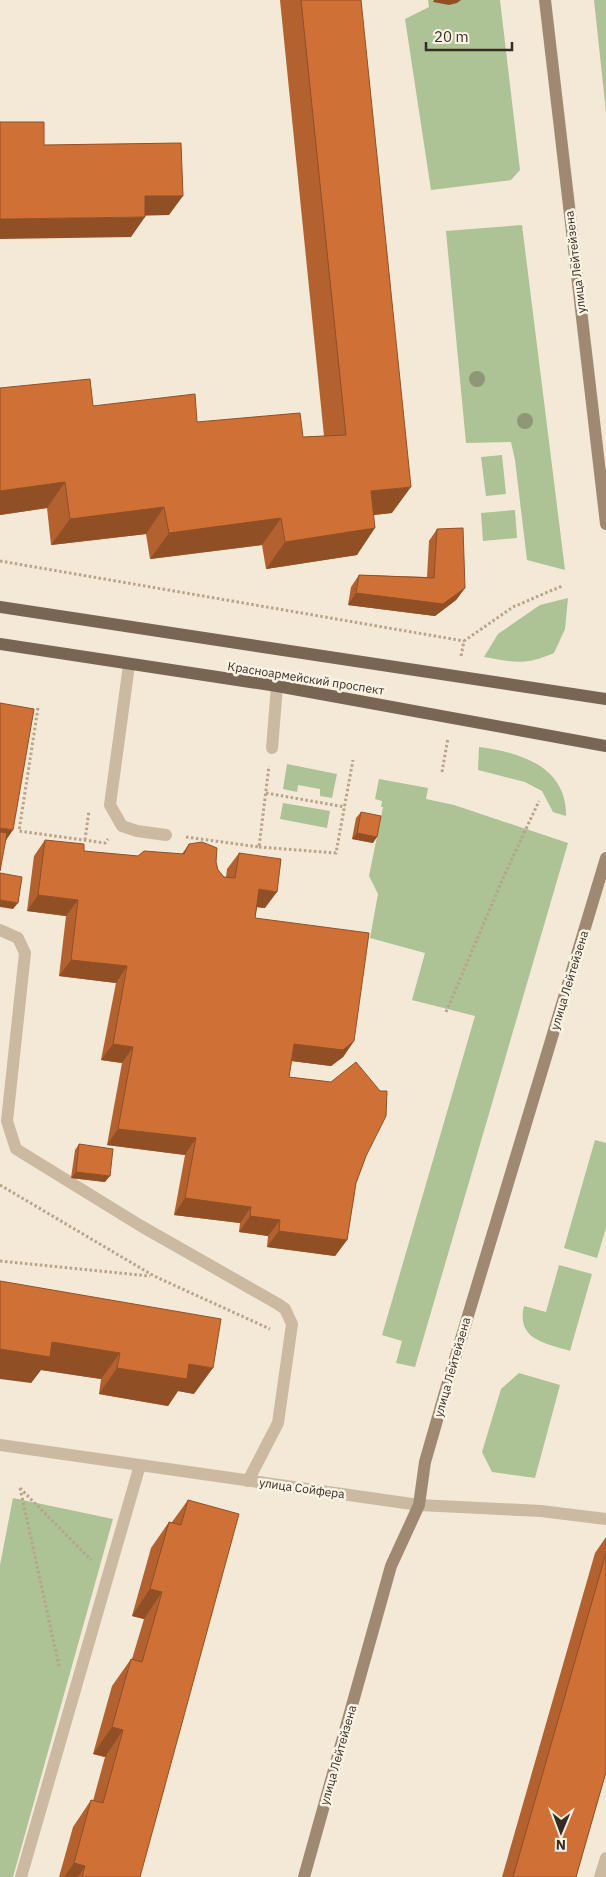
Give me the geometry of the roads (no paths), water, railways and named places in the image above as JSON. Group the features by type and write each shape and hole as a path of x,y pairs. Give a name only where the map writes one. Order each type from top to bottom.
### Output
{"main road":[{"name":"Красноармейский проспект","path":"0,607 606,698"},
{"name":"Красноармейский проспект","path":"0,644 277,686 606,746"}],"street":[{"name":"улица Лейтейзена","path":"545,0 602,456 606,524"},
{"path":"129,664 110,805 122,826 137,831 166,834"},
{"path":"272,748 277,686"},
{"name":"улица Лейтейзена","path":"304,1877 391,1566 419,1505 425,1462 448,1382 606,858"},
{"path":"0,930 18,938 23,945 26,962 3,1121 16,1149 141,1226 285,1309 292,1324 292,1338 278,1423 248,1481"},
{"name":"улица Сойфера","path":"0,1445 419,1505 541,1511 606,1519"},
{"path":"20,1877 140,1465"},
{"path":"600,1877 606,1858"}]}
